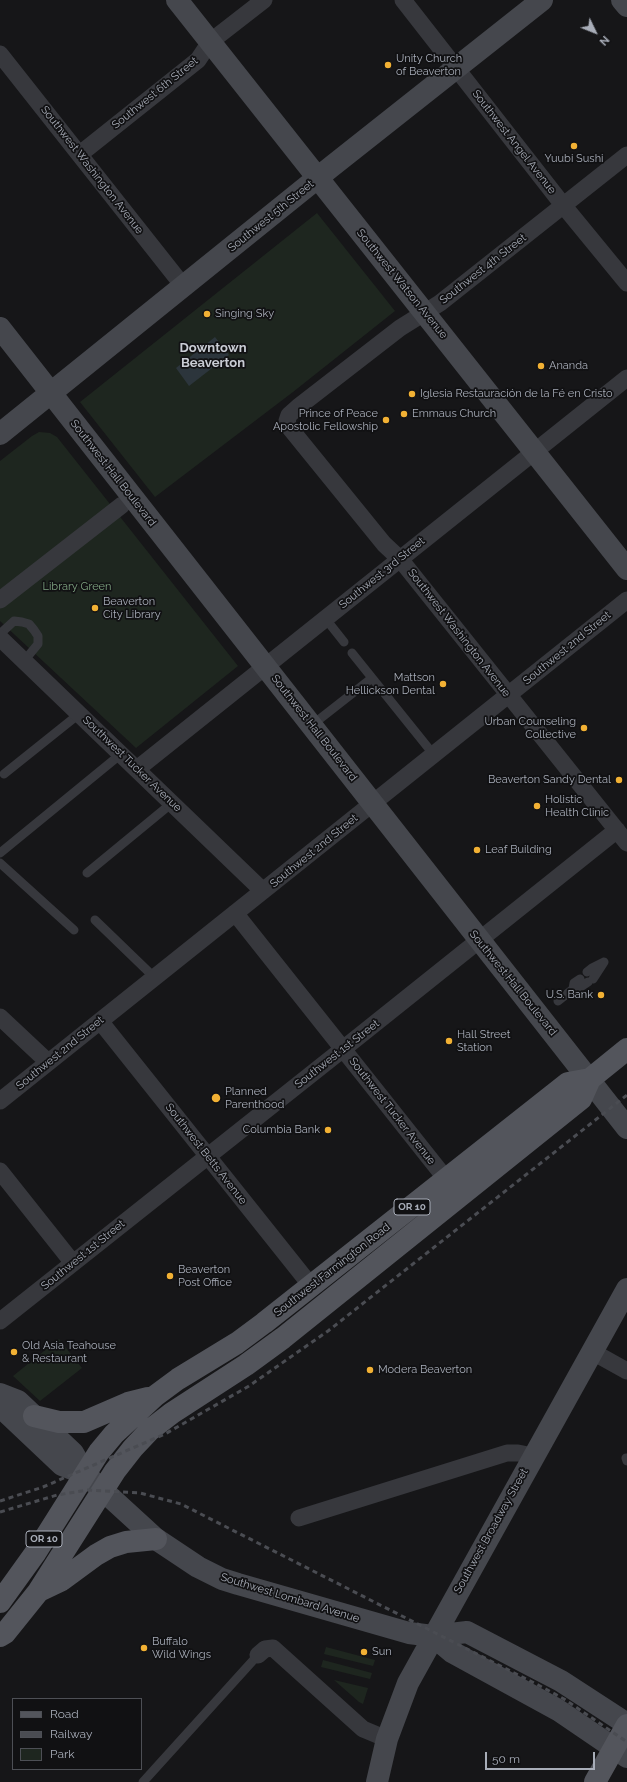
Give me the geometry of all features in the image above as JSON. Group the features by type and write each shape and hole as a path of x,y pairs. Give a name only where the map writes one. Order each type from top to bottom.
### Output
{"main road":[{"name":"Southwest Farmington Road","path":"85,1474 99,1452 114,1434 155,1396 178,1379 237,1343 312,1287 581,1099 590,1079 627,1049"},
{"name":"Southwest Farmington Road","path":"103,1490 124,1460 150,1430 172,1413 246,1365 283,1338 453,1188"},
{"path":"34,1416 59,1422 84,1422 128,1403 155,1396"},
{"name":"OR 10","path":"0,1602 36,1552 85,1474"},
{"name":"OR 10","path":"0,1636 6,1634 38,1592 103,1490"},
{"path":"38,1592 62,1580 96,1555 110,1547 141,1539 156,1539"},
{"path":"595,1782 621,1752 627,1724"}],"street":[{"name":"Southwest Watson Avenue","path":"177,0 627,569"},
{"name":"Southwest 6th Street","path":"80,154 198,60 210,42 264,0"},
{"name":"Southwest Angel Avenue","path":"403,0 563,206 627,283"},
{"name":"Southwest 5th Street","path":"0,434 184,287 317,178 542,0"},
{"path":"622,0 627,6"},
{"name":"Southwest Washington Avenue","path":"0,54 184,287"},
{"name":"Southwest 4th Street","path":"289,427 287,421 289,415 298,407 400,328 440,303 627,155"},
{"name":"Southwest Hall Boulevard","path":"0,328 627,1128"},
{"name":"Southwest 3rd Street","path":"137,769 627,378"},
{"name":"Southwest Washington Avenue","path":"289,427 384,544 400,559 622,837"},
{"path":"0,600 122,504"},
{"name":"Southwest 2nd Street","path":"0,1101 627,600"},
{"name":"Southwest Tucker Avenue","path":"0,638 263,891"},
{"name":"Southwest 1st Street","path":"0,1321 479,940 622,837"},
{"name":"Southwest Tucker Avenue","path":"236,913 453,1188"},
{"path":"0,1017 48,1062"},
{"name":"Southwest Betts Avenue","path":"100,1021 312,1287"},
{"path":"0,1171 73,1263"},
{"name":"Southwest Broadway Street","path":"377,1782 386,1739 408,1683 532,1456 627,1289"},
{"path":"591,1352 627,1371"},
{"name":"Southwest Lombard Avenue","path":"1,1394 7,1413 62,1465 85,1474"},
{"name":"Southwest Lombard Avenue","path":"1,1394 18,1401 73,1452 85,1474 156,1539 180,1556 227,1581 408,1632 434,1636 467,1632 561,1681 627,1724"},
{"path":"299,1518 508,1453 518,1453 532,1456"},
{"path":"434,1636 452,1652 558,1710 621,1752"},
{"path":"258,1656 265,1649 273,1648 363,1729 386,1739"}],"lane":[{"path":"325,618 344,642"},
{"path":"0,634 14,622 29,624 38,636 38,644 24,661"},
{"path":"352,653 434,755"},
{"path":"312,726 372,678"},
{"path":"4,774 79,714"},
{"path":"0,854 122,754"},
{"path":"87,873 172,803"},
{"path":"0,863 74,930"},
{"path":"95,920 155,978"},
{"path":"558,1001 573,989 574,983 587,978 604,962"},
{"path":"143,1782 258,1656"}],"green space":[{"path":"317,213 395,311 293,392 155,497 80,402"},
{"name":"Library Green","path":"39,432 50,433 57,437 238,666 136,748 0,621 0,461"},
{"path":"59,1339 82,1368 40,1401 13,1376"},
{"path":"326,1647 375,1660 373,1666 324,1654"},
{"path":"323,1660 372,1673 370,1679 321,1667"},
{"path":"334,1680 368,1688 363,1704 359,1702"}],"shaded area":[{"path":"215,337 229,355 189,386 176,368"}],"railway":[{"path":"0,1501 43,1487 165,1434 249,1386 328,1331 627,1095"},
{"path":"0,1512 57,1495 88,1490 140,1493 181,1504 540,1686 564,1699 627,1742"}],"place":[{"name":"Unity Church of Beaverton","path":"388,65"},
{"name":"Yuubi Sushi","path":"574,146"},
{"name":"Singing Sky","path":"207,314"},
{"name":"Ananda","path":"541,366"},
{"name":"Iglesia Restauración de la Fé en Cristo","path":"412,394"},
{"name":"Emmaus Church","path":"404,414"},
{"name":"Prince of Peace Apostolic Fellowship","path":"386,420"},
{"name":"Beaverton City Library","path":"95,608"},
{"name":"Mattson Hellickson Dental","path":"443,684"},
{"name":"Urban Counseling Collective","path":"584,728"},
{"name":"Beaverton Sandy Dental","path":"619,780"},
{"name":"Holistic Health Clinic","path":"537,806"},
{"name":"Leaf Building","path":"477,850"},
{"name":"U.S. Bank","path":"601,995"},
{"name":"Hall Street Station","path":"449,1041"},
{"name":"Planned Parenthood","path":"216,1098"},
{"name":"Columbia Bank","path":"328,1130"},
{"name":"Beaverton Post Office","path":"170,1276"},
{"name":"Old Asia Teahouse & Restaurant","path":"14,1352"},
{"name":"Modera Beaverton","path":"370,1370"},
{"name":"Buffalo Wild Wings","path":"144,1648"},
{"name":"Sun","path":"364,1652"}],"district":[{"name":"Downtown Beaverton","path":"213,356"}]}
